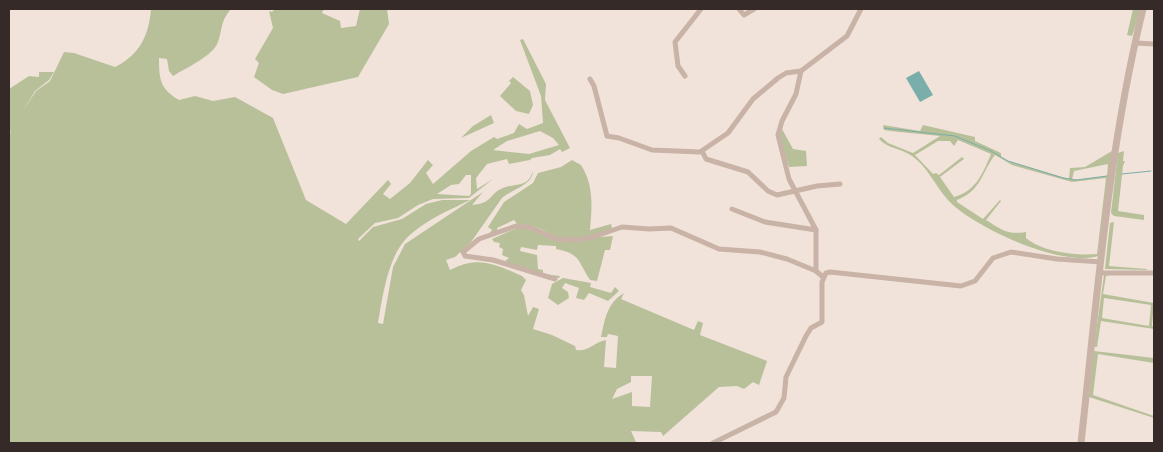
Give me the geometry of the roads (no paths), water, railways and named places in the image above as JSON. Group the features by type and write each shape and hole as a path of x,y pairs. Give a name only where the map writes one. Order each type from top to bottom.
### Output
{"street":[{"path":"685,76 678,66 675,42 702,9"},
{"path":"739,9 744,15 754,9"},
{"path":"590,79 607,136 659,151 690,153 702,151 728,133 747,106 782,75 801,71 846,36 861,9"},
{"path":"1081,443 1118,128 1143,9"},
{"path":"1135,43 1154,44"},
{"path":"801,71 796,94 778,132 790,179 816,230 816,271"},
{"path":"702,151 706,159 748,172 775,194 784,195 797,190 840,184"},
{"path":"732,209 764,222 816,230"},
{"path":"555,279 493,260 471,258 465,256 463,252 479,239 516,226 529,227 557,239 574,240 590,238 622,227 671,228 719,249 760,252 787,259 816,271 823,277"},
{"path":"823,277 830,272 961,286 975,281 993,258 1010,252 1057,259 1101,262"},
{"path":"1100,273 1154,273"},
{"path":"713,443 776,412 781,407 786,377 809,330 822,322 823,277"}],"water":[{"path":"919,71 933,95 920,102 906,78"}],"waterway":[{"path":"884,128 955,136 991,151 1008,161 1063,178 1077,180 1107,176"},
{"path":"1122,174 1151,171"}]}
